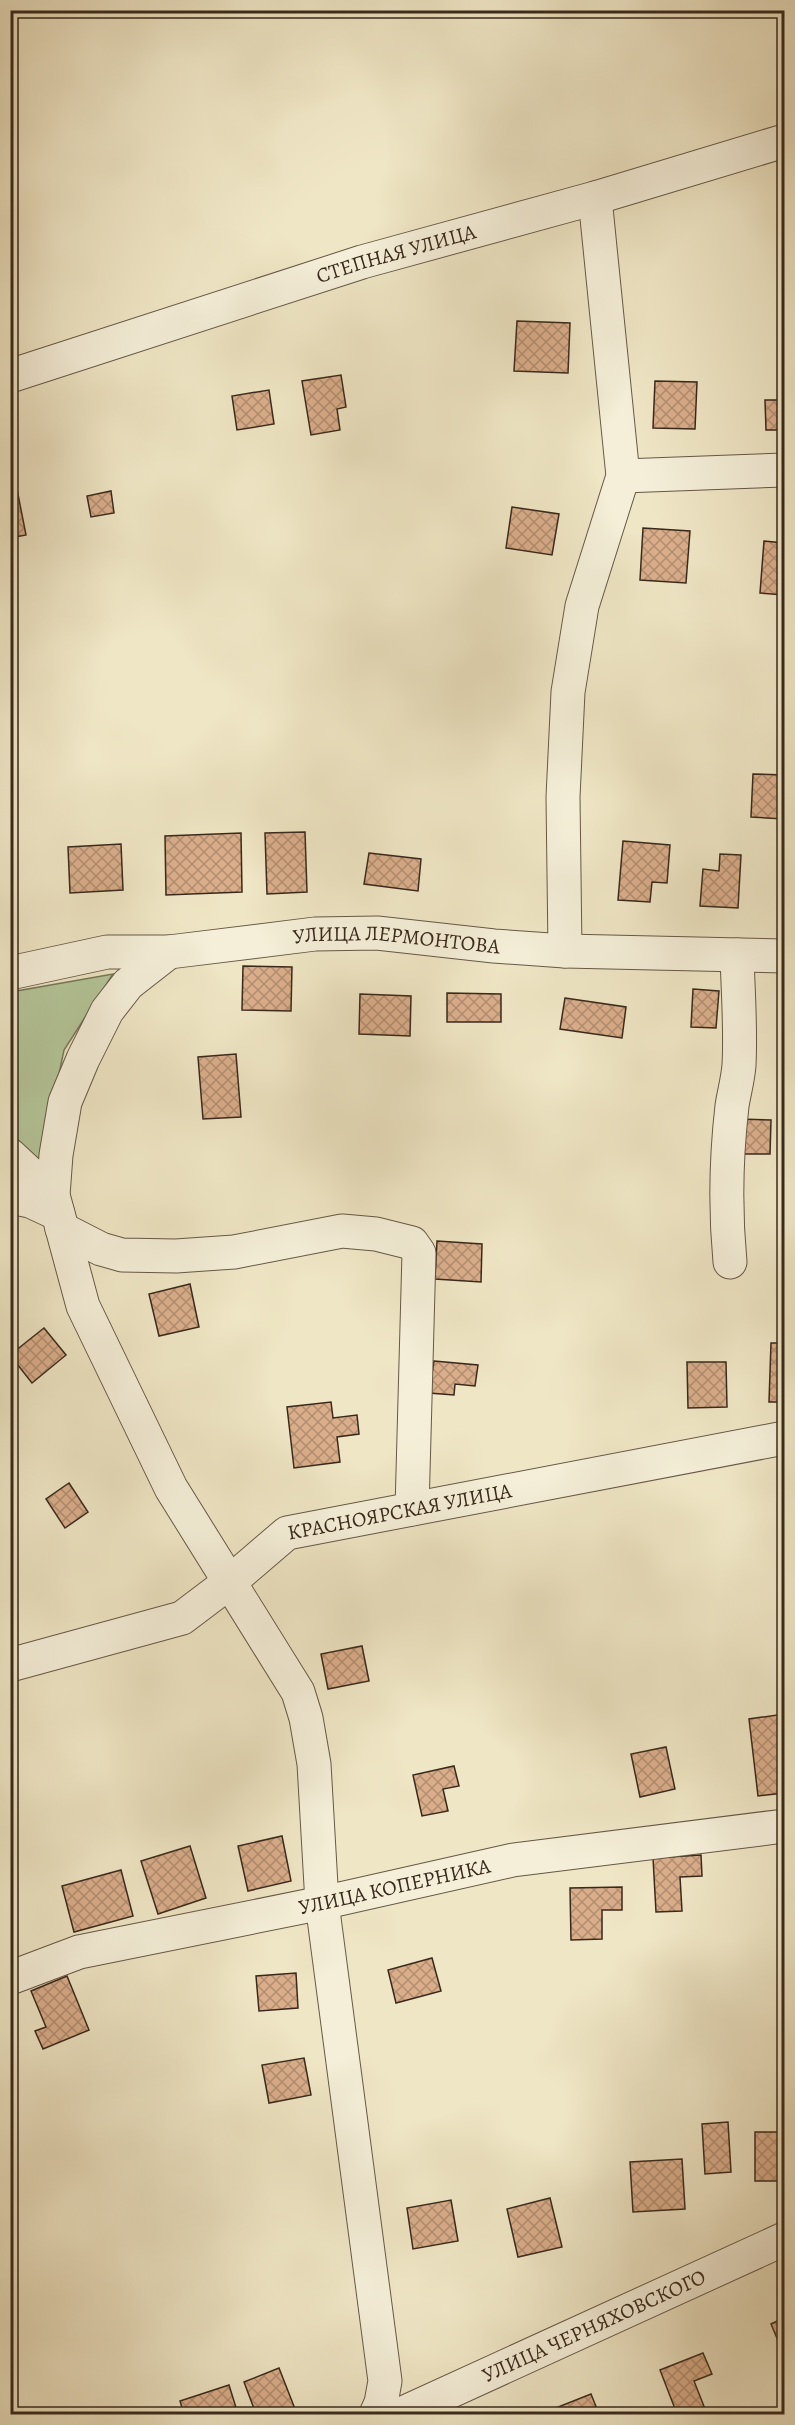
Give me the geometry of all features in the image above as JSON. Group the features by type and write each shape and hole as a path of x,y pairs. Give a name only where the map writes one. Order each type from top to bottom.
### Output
{"street":[{"name":"СТЕПНАЯ УЛИЦА","path":"10,376 362,262 595,198 784,141"},
{"path":"565,951 563,797 568,692 582,606 623,476 595,198"},
{"path":"623,476 784,470"},
{"name":"УЛИЦА ЛЕРМОНТОВА","path":"10,973 106,952 170,952 315,934 366,933 565,951 784,956"},
{"path":"170,952 128,984 107,1011 64,1102 56,1155 58,1212 83,1306 125,1395 171,1488 298,1692 306,1718 314,1764 322,1903 385,2381 376,2415"},
{"path":"730,1262 726,1214 728,1155 740,1035 737,955"},
{"path":"10,1155 58,1212 100,1249 122,1255 176,1256 234,1252 342,1231 376,1234 412,1243 419,1253 412,1509"},
{"path":"10,1197 30,1201 58,1212"},
{"name":"КРАСНОЯРСКАЯ УЛИЦА","path":"10,1665 182,1618 231,1581 287,1533 784,1438"},
{"name":"УЛИЦА КОПЕРНИКА","path":"10,1978 79,1952 322,1903 513,1860 784,1826"},
{"name":"УЛИЦА ЧЕРНЯХОВСКОГО","path":"401,2415 784,2239"}],"green space":[{"path":"113,974 64,1050 43,1151 21,1190 11,1189 11,992"}],"building":[{"path":"517,321 570,323 568,373 514,371"},
{"path":"341,375 346,407 337,409 340,430 311,435 302,381"},
{"path":"655,381 697,382 695,429 653,428"},
{"path":"269,390 274,424 237,430 232,396"},
{"path":"765,400 784,400 784,430 766,430"},
{"path":"13,469 26,535 10,538 10,470"},
{"path":"111,491 114,513 91,517 87,496"},
{"path":"512,507 559,514 552,555 506,548"},
{"path":"643,528 690,531 686,583 640,580"},
{"path":"764,541 784,543 784,595 760,593"},
{"path":"753,774 784,775 784,819 751,817"},
{"path":"305,832 307,892 267,894 265,833"},
{"path":"241,833 242,892 166,895 165,836"},
{"path":"623,841 670,845 667,883 652,882 650,902 618,900"},
{"path":"121,844 123,890 70,893 68,847"},
{"path":"369,853 421,859 418,891 364,884"},
{"path":"720,854 741,855 738,908 700,906 703,869 719,871"},
{"path":"243,966 292,967 291,1011 242,1010"},
{"path":"693,989 719,991 716,1028 691,1027"},
{"path":"447,993 501,994 501,1022 447,1022"},
{"path":"360,994 411,996 410,1036 359,1034"},
{"path":"565,998 626,1007 622,1038 560,1029"},
{"path":"236,1054 241,1117 203,1119 198,1057"},
{"path":"739,1119 771,1120 770,1154 738,1154"},
{"path":"437,1241 482,1244 481,1282 435,1279"},
{"path":"190,1284 199,1327 159,1336 149,1294"},
{"path":"44,1328 66,1355 32,1383 10,1355"},
{"path":"771,1343 784,1343 784,1402 769,1402"},
{"path":"434,1361 478,1365 475,1386 455,1384 454,1395 429,1393"},
{"path":"687,1362 726,1362 727,1407 688,1408"},
{"path":"331,1402 333,1418 357,1415 359,1434 337,1437 340,1462 294,1468 287,1407"},
{"path":"69,1483 88,1512 65,1528 46,1499"},
{"path":"362,1646 369,1681 328,1689 321,1654"},
{"path":"784,1714 784,1793 758,1796 749,1719"},
{"path":"666,1747 675,1789 640,1797 631,1754"},
{"path":"454,1766 459,1786 443,1789 448,1811 422,1816 413,1775"},
{"path":"282,1836 291,1881 248,1891 238,1846"},
{"path":"190,1846 206,1898 158,1914 141,1861"},
{"path":"701,1855 702,1876 680,1877 682,1911 656,1912 653,1858"},
{"path":"121,1870 133,1916 74,1932 62,1886"},
{"path":"622,1887 622,1910 602,1910 602,1939 571,1940 570,1888"},
{"path":"432,1958 441,1991 396,2003 388,1970"},
{"path":"296,1973 298,2008 259,2011 256,1976"},
{"path":"67,1976 89,2030 43,2049 35,2031 46,2027 31,1991"},
{"path":"304,2058 311,2095 269,2103 262,2065"},
{"path":"728,2122 731,2172 705,2174 702,2124"},
{"path":"755,2132 784,2132 784,2181 755,2181"},
{"path":"682,2159 685,2209 633,2212 630,2162"},
{"path":"550,2198 562,2247 518,2257 507,2209"},
{"path":"451,2200 458,2241 413,2249 407,2208"},
{"path":"784,2318 784,2355 771,2324"},
{"path":"703,2353 712,2374 694,2381 707,2414 677,2414 660,2370"},
{"path":"279,2368 297,2414 256,2414 244,2382"},
{"path":"229,2385 238,2414 184,2414 180,2401"},
{"path":"591,2394 599,2414 543,2413"}]}
